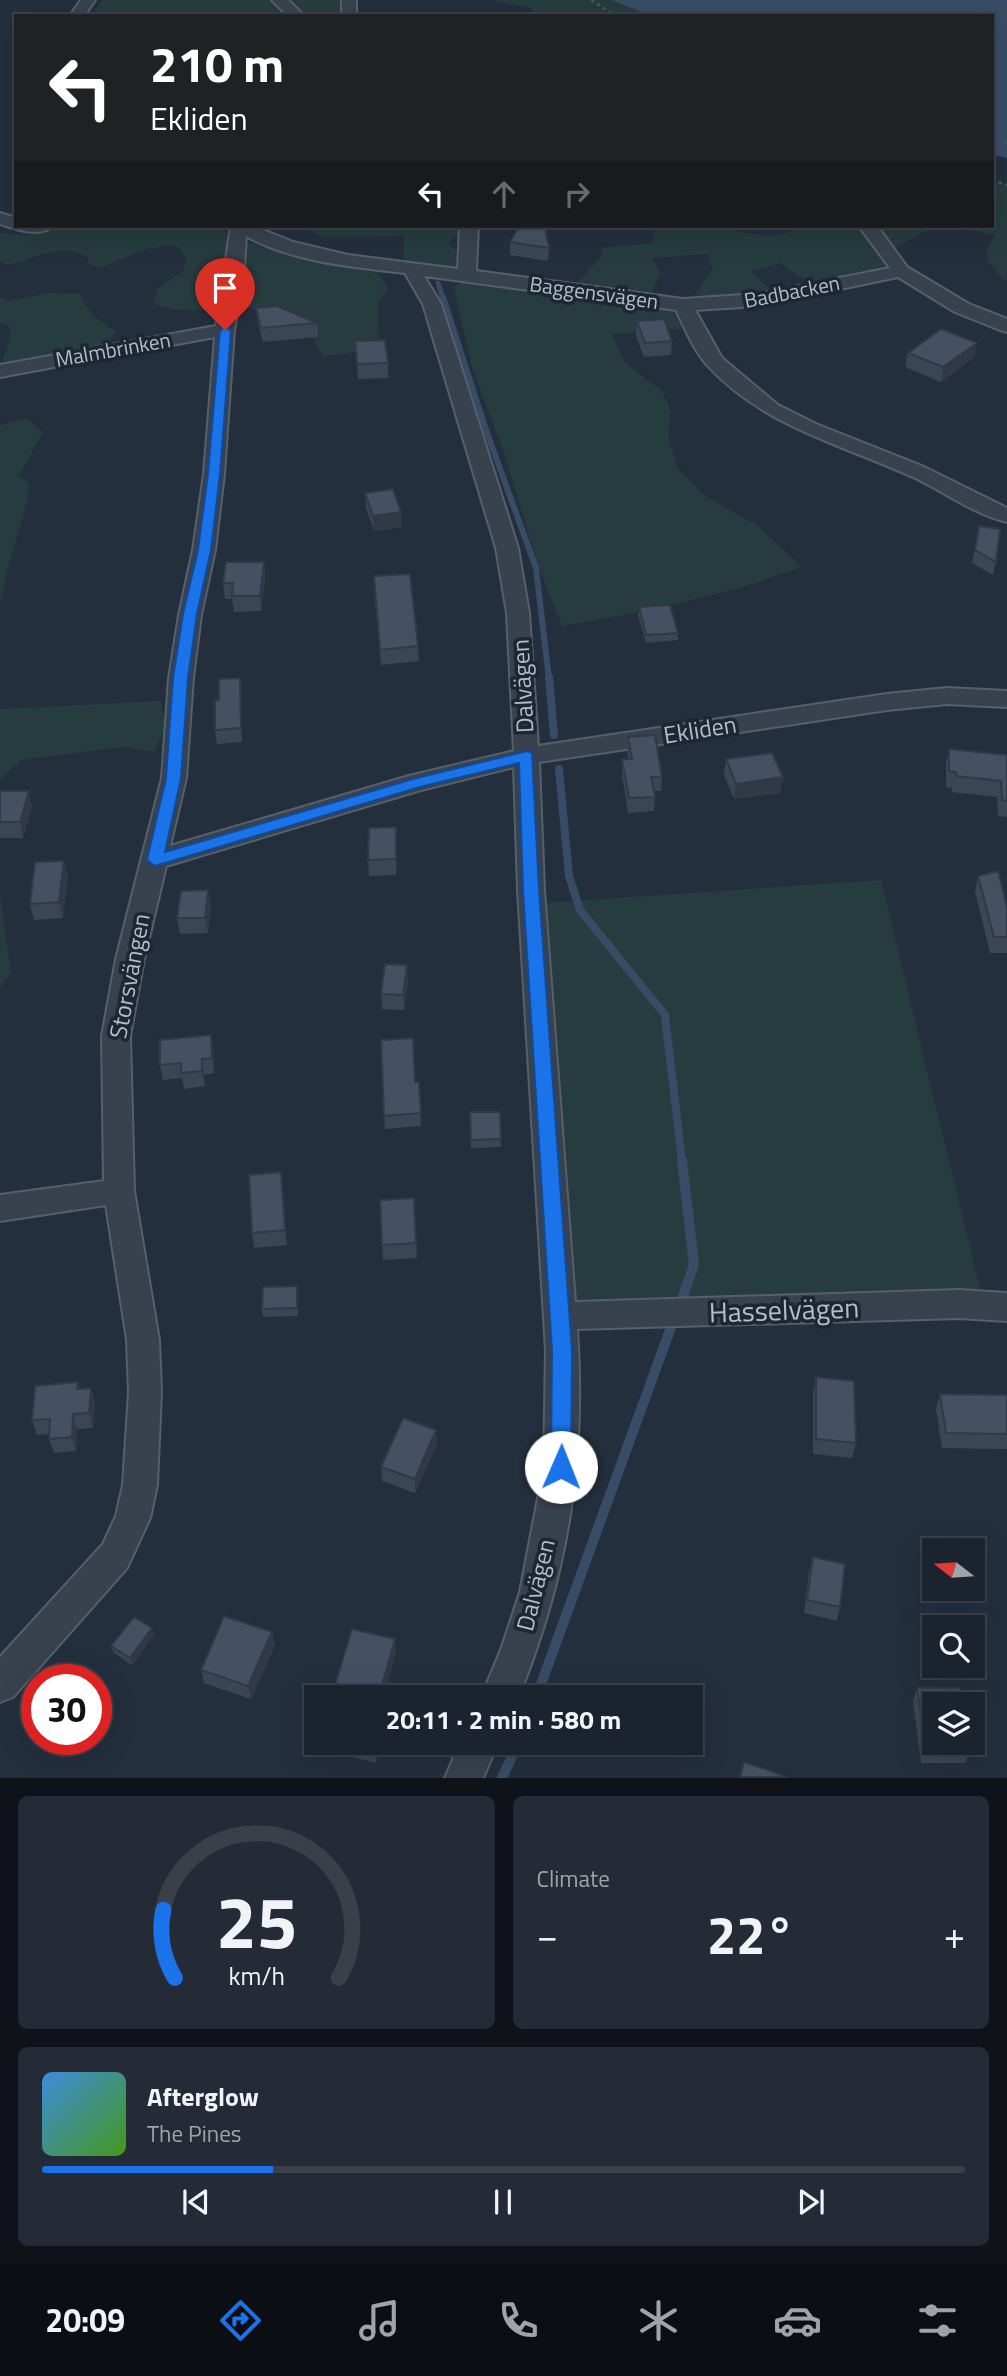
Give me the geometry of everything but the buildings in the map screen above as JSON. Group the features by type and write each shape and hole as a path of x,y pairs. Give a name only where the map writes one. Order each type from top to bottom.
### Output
{"street":[{"path":"279,0 295,14"},
{"name":"Storsvängen","path":"0,1684 115,1556 133,1518 142,1466 145,1392 143,1339 119,1191 116,1036 130,959 174,778 181,678 190,614 204,550 214,474 225,330 234,283 240,228"},
{"name":"Baggensvägen","path":"244,228 291,246 412,270 682,305 705,349 715,362 771,409 809,428 915,470 1007,516"},
{"path":"466,275 469,228"},
{"path":"869,228 901,271 961,308 1007,326"},
{"name":"Dalvägen","path":"412,270 432,304 507,548 518,612 527,756 531,890 560,1316 561,1467 538,1592 504,1685"},
{"name":"Badbacken","path":"682,305 758,300 901,271"},
{"name":"Malmbrinken","path":"0,371 225,330"},
{"name":"Ekliden","path":"155,860 418,782 527,756 887,702 947,696 1007,699"},
{"path":"0,1208 119,1191"},
{"name":"Hasselvägen","path":"560,1316 959,1304 1007,1307"},
{"path":"464,1777 474,1755"}],"path":[{"path":"591,0 613,14"},
{"path":"1004,140 1007,146"}],"green space":[{"path":"102,0 340,0 343,14 92,14"},
{"path":"491,0 611,0 646,14 534,14 531,8"},
{"path":"994,181 1007,185 1007,279 1003,280 988,261 986,251 995,236 965,228 994,228"},
{"path":"51,228 222,228 227,234 228,244 218,309 174,310 153,304 158,288 182,272 187,259 179,247 148,249 100,268 89,264 87,257 77,252 66,251 47,253 7,265 0,261 0,233 28,235"},
{"path":"304,228 460,228 459,235 452,238 449,244 461,254 462,260 457,266 443,268 404,261 404,236 323,237"},
{"path":"654,228 735,228 738,232 769,236 797,228 865,228 893,265 812,285 780,263 751,272 770,290 759,294 690,301 713,268 708,254 653,258 660,273 650,298 574,287 601,257 602,248 653,243"},
{"path":"878,228 931,228 895,248"},
{"path":"244,241 303,260 377,273 388,288 378,303 379,344 347,354 324,356 308,326 296,314 268,308 240,309"},
{"path":"462,281 674,312 683,329 612,334 625,363 662,391 671,411 668,436 677,467 704,495 758,526 802,567 743,587 657,609 562,626 539,568 504,453 472,368 454,288"},
{"path":"49,293 80,294 94,316 116,331 106,346 0,366 8,347 10,331 9,325 0,324 0,297 10,301"},
{"path":"27,418 43,432 19,476 29,483 28,494 0,604 0,425"},
{"path":"161,701 165,725 155,752 123,747 21,760 0,780 0,709"},
{"path":"881,880 981,1293 568,1304 543,903"},
{"path":"0,894 11,973 0,988"}],"water":[{"path":"611,0 1007,0 1007,158 994,155 994,14 646,14"}],"waterway":[{"path":"438,283 443,299"},
{"path":"443,297 486,430 536,568 549,679"},
{"path":"549,677 554,735"},
{"path":"559,769 569,876 580,910 665,1015 682,1162"},
{"path":"679,1307 694,1265 682,1160"},
{"path":"541,1685 674,1319"},
{"path":"502,1778 513,1755"}],"route":[{"path":"225,330 214,474 204,550 190,614 181,678 174,778 155,860 418,782 527,756 531,890 562,1351 561,1467"}]}
